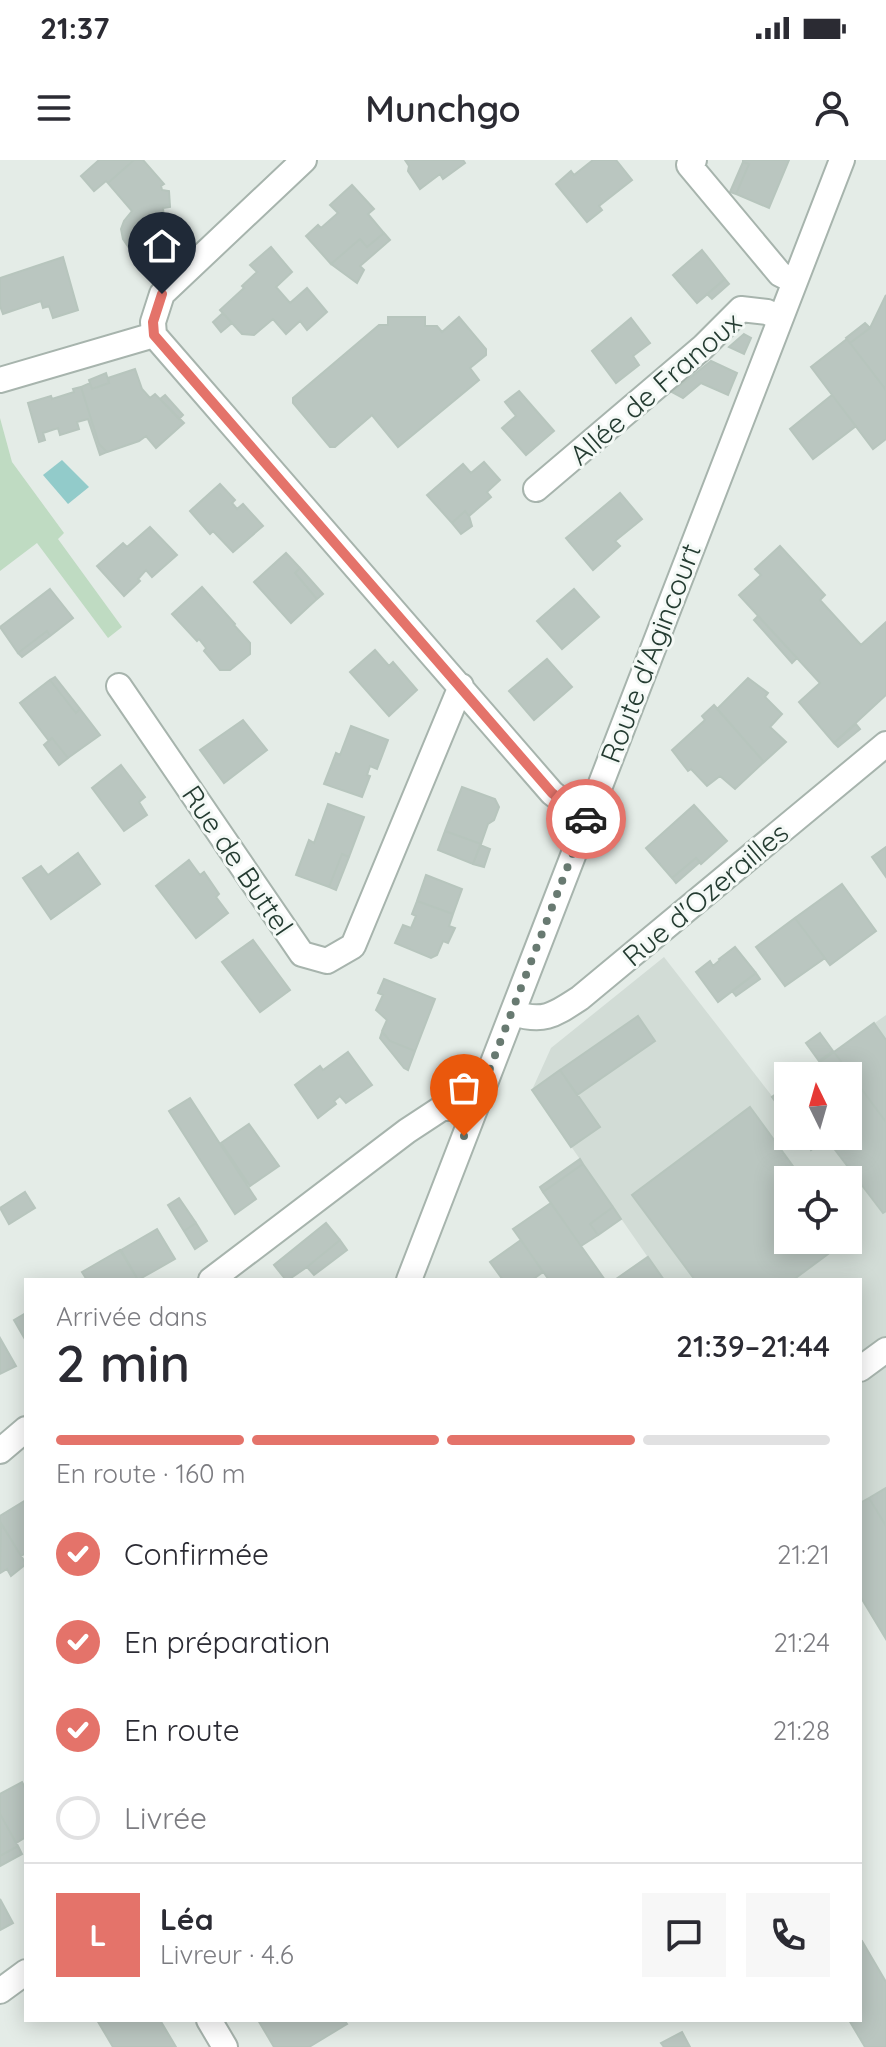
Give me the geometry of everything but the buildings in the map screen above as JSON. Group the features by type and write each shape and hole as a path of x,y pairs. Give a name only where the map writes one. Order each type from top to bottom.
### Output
{"street":[{"path":"304,160 162,294 153,322 154,335 552,793 574,810 587,815"},
{"path":"694,160 689,165 780,274 794,281"},
{"name":"Route d'Agincourt","path":"410,1278 842,160"},
{"name":"Allée de Franoux","path":"536,489 703,347 741,309 767,312 780,318"},
{"path":"0,380 154,335"},
{"name":"Rue de Buttel","path":"119,686 302,954 327,961 353,946 461,686"},
{"name":"Rue d'Ozerailles","path":"513,1013 538,1018 559,1011 580,998 886,744"},
{"path":"214,1278 407,1131 442,1108 475,1108"},
{"path":"862,1368 886,1350"},
{"path":"0,1451 24,1431"},
{"path":"0,1991 24,1973"},
{"path":"210,2022 225,2047"}],"shaded area":[{"path":"664,957 772,1096 774,1095 774,1150 862,1150 862,1062 820,1062 886,1015 886,1639 862,1599 862,1278 617,1278 647,1256 532,1090 551,1048"}],"green space":[{"path":"0,418 12,462 64,533 58,539 122,627 108,638 37,543 0,571"}],"water":[{"path":"62,460 89,487 68,504 43,475"}],"way so far":[{"path":"464,1136 586,819"}],"route":[{"path":"162,294 153,322 154,335 552,793 574,810 587,815 586,819"}]}
